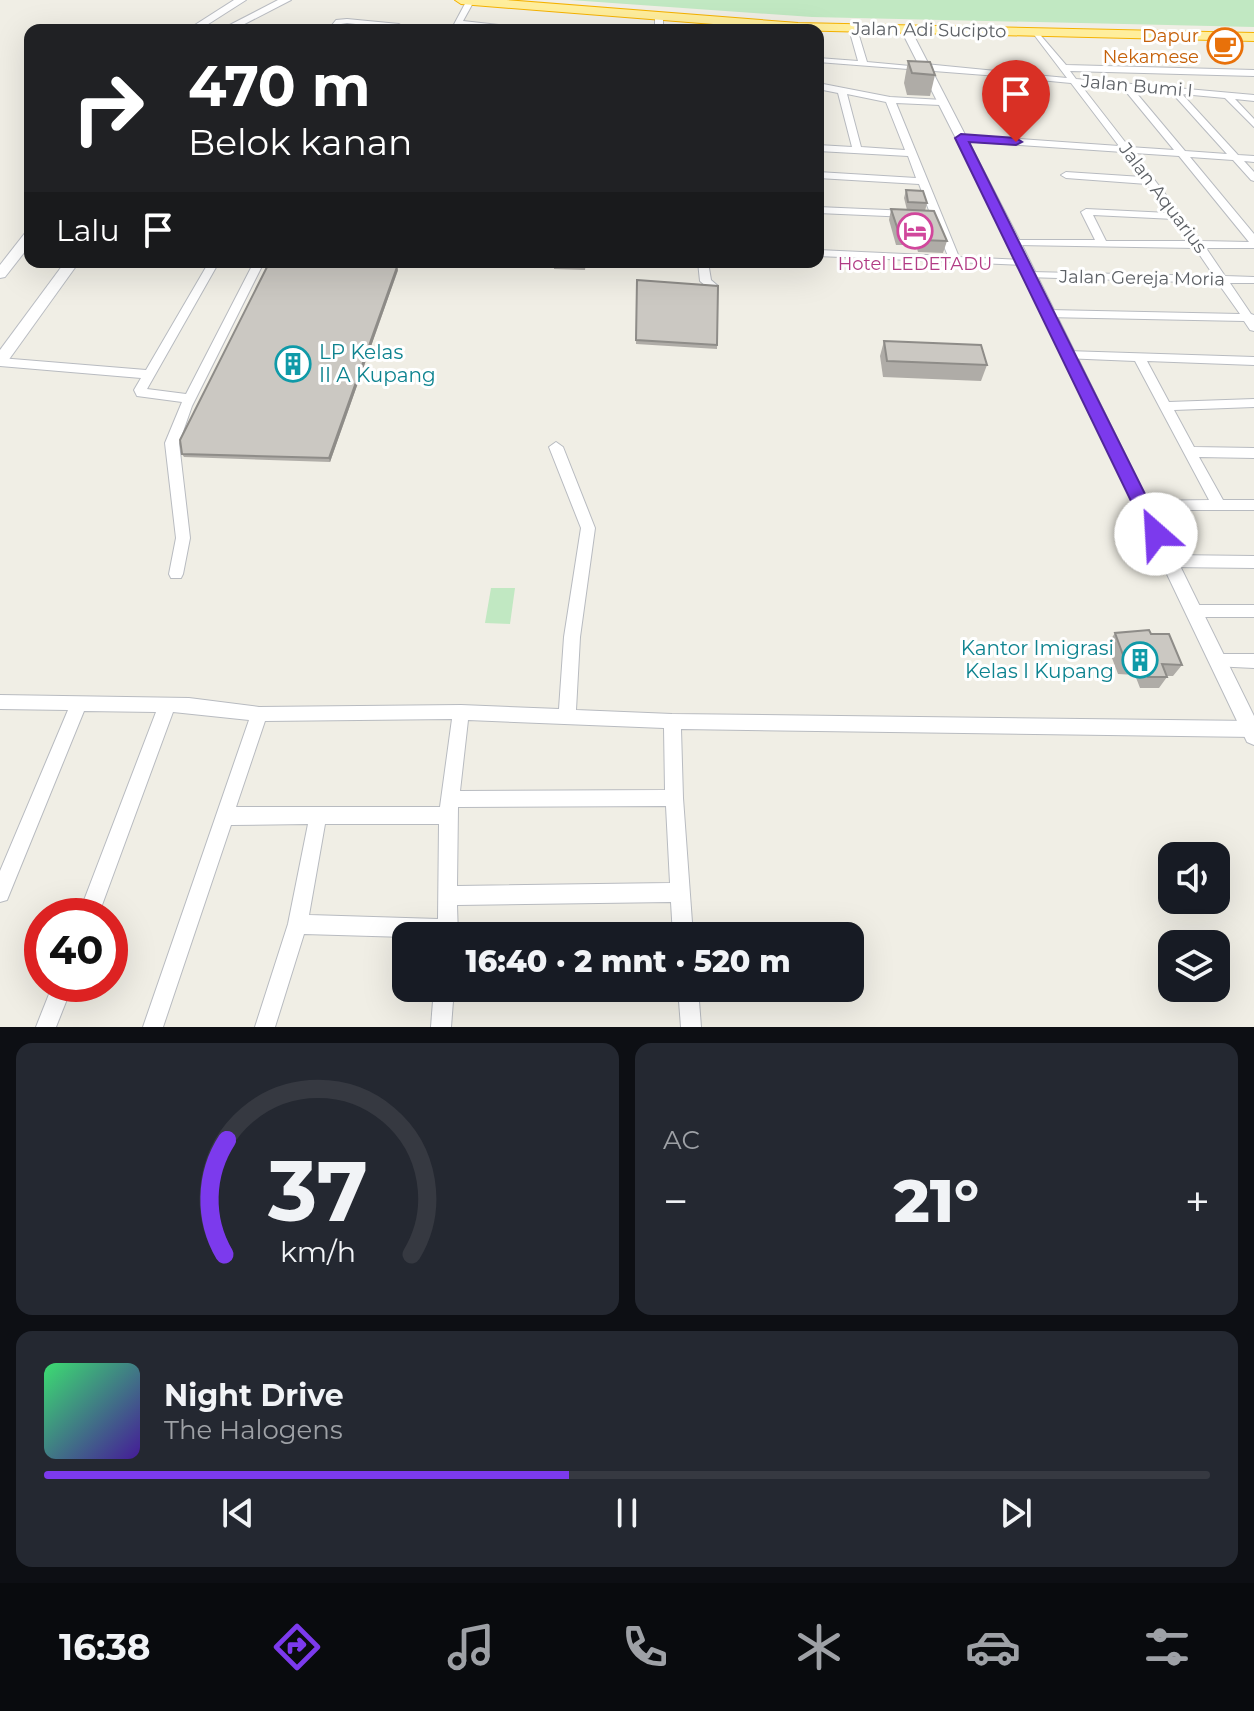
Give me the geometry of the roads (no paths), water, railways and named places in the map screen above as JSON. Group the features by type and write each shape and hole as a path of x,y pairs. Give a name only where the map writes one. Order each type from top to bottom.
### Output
{"highway":[{"name":"Jalan Adi Sucipto","path":"461,0 659,23 695,17 742,24"},
{"name":"Jalan Adi Sucipto","path":"516,0 695,17 1254,34"},
{"name":"Jalan Adi Sucipto","path":"824,29 1204,33"}],"main road":[{"path":"202,24 241,0"},
{"path":"236,24 286,0"},
{"path":"0,274 24,244"},
{"path":"0,362 68,268"}],"street":[{"path":"458,24 470,1"},
{"path":"337,24 347,21 378,24"},
{"path":"853,29 863,64"},
{"path":"0,702 167,705 259,714 461,712 672,721 1253,731 1015,243 940,102 906,30"},
{"name":"Jalan Aquarius","path":"1036,32 1198,244 1252,321"},
{"name":"Jalan Bumi I","path":"824,61 1000,72 1254,98"},
{"path":"1066,68 1254,73"},
{"path":"1000,72 1015,99"},
{"path":"1126,86 1254,243"},
{"path":"824,87 890,100 940,102"},
{"path":"1174,90 1254,178"},
{"path":"842,91 857,150"},
{"path":"1227,95 1254,124"},
{"path":"890,100 955,259"},
{"path":"961,138 1254,159"},
{"path":"824,148 911,153"},
{"path":"824,175 923,181"},
{"path":"1066,175 1150,181"},
{"path":"824,210 937,217"},
{"path":"1102,243 1086,212 1177,216"},
{"path":"1015,243 1254,243"},
{"name":"Jalan Gereja Moria","path":"824,253 955,259 1026,269 1254,280"},
{"path":"189,399 141,393 146,374 210,268"},
{"path":"176,574 183,538 172,443 189,399 256,268"},
{"path":"704,268 706,281 712,286"},
{"path":"1049,314 1252,321"},
{"path":"1067,355 1254,361"},
{"path":"1139,357 1218,504"},
{"path":"0,362 146,374"},
{"path":"1165,406 1254,403"},
{"path":"556,447 588,528 572,637 567,715"},
{"path":"1189,452 1254,453"},
{"path":"1142,506 1254,505"},
{"path":"1170,561 1254,562"},
{"path":"1194,611 1254,611"},
{"path":"1219,661 1254,661"},
{"path":"0,893 79,703"},
{"path":"95,898 167,705"},
{"path":"448,922 450,807 461,712"},
{"path":"153,1027 259,714"},
{"path":"672,721 682,922"},
{"path":"226,816 318,816 674,798"},
{"path":"265,1027 298,924 318,816"},
{"path":"447,896 680,892"},
{"path":"298,924 392,929"},
{"path":"46,1027 56,1002"},
{"path":"441,1027 443,1002"},
{"path":"689,1002 691,1027"}],"place":[{"name":"Dapur Nekamese","path":"1225,46"},
{"name":"Hotel LEDETADU","path":"915,231"},
{"name":"LP Kelas II A Kupang","path":"293,364"},
{"name":"Kantor Imigrasi Kelas I Kupang","path":"1140,660"}]}
